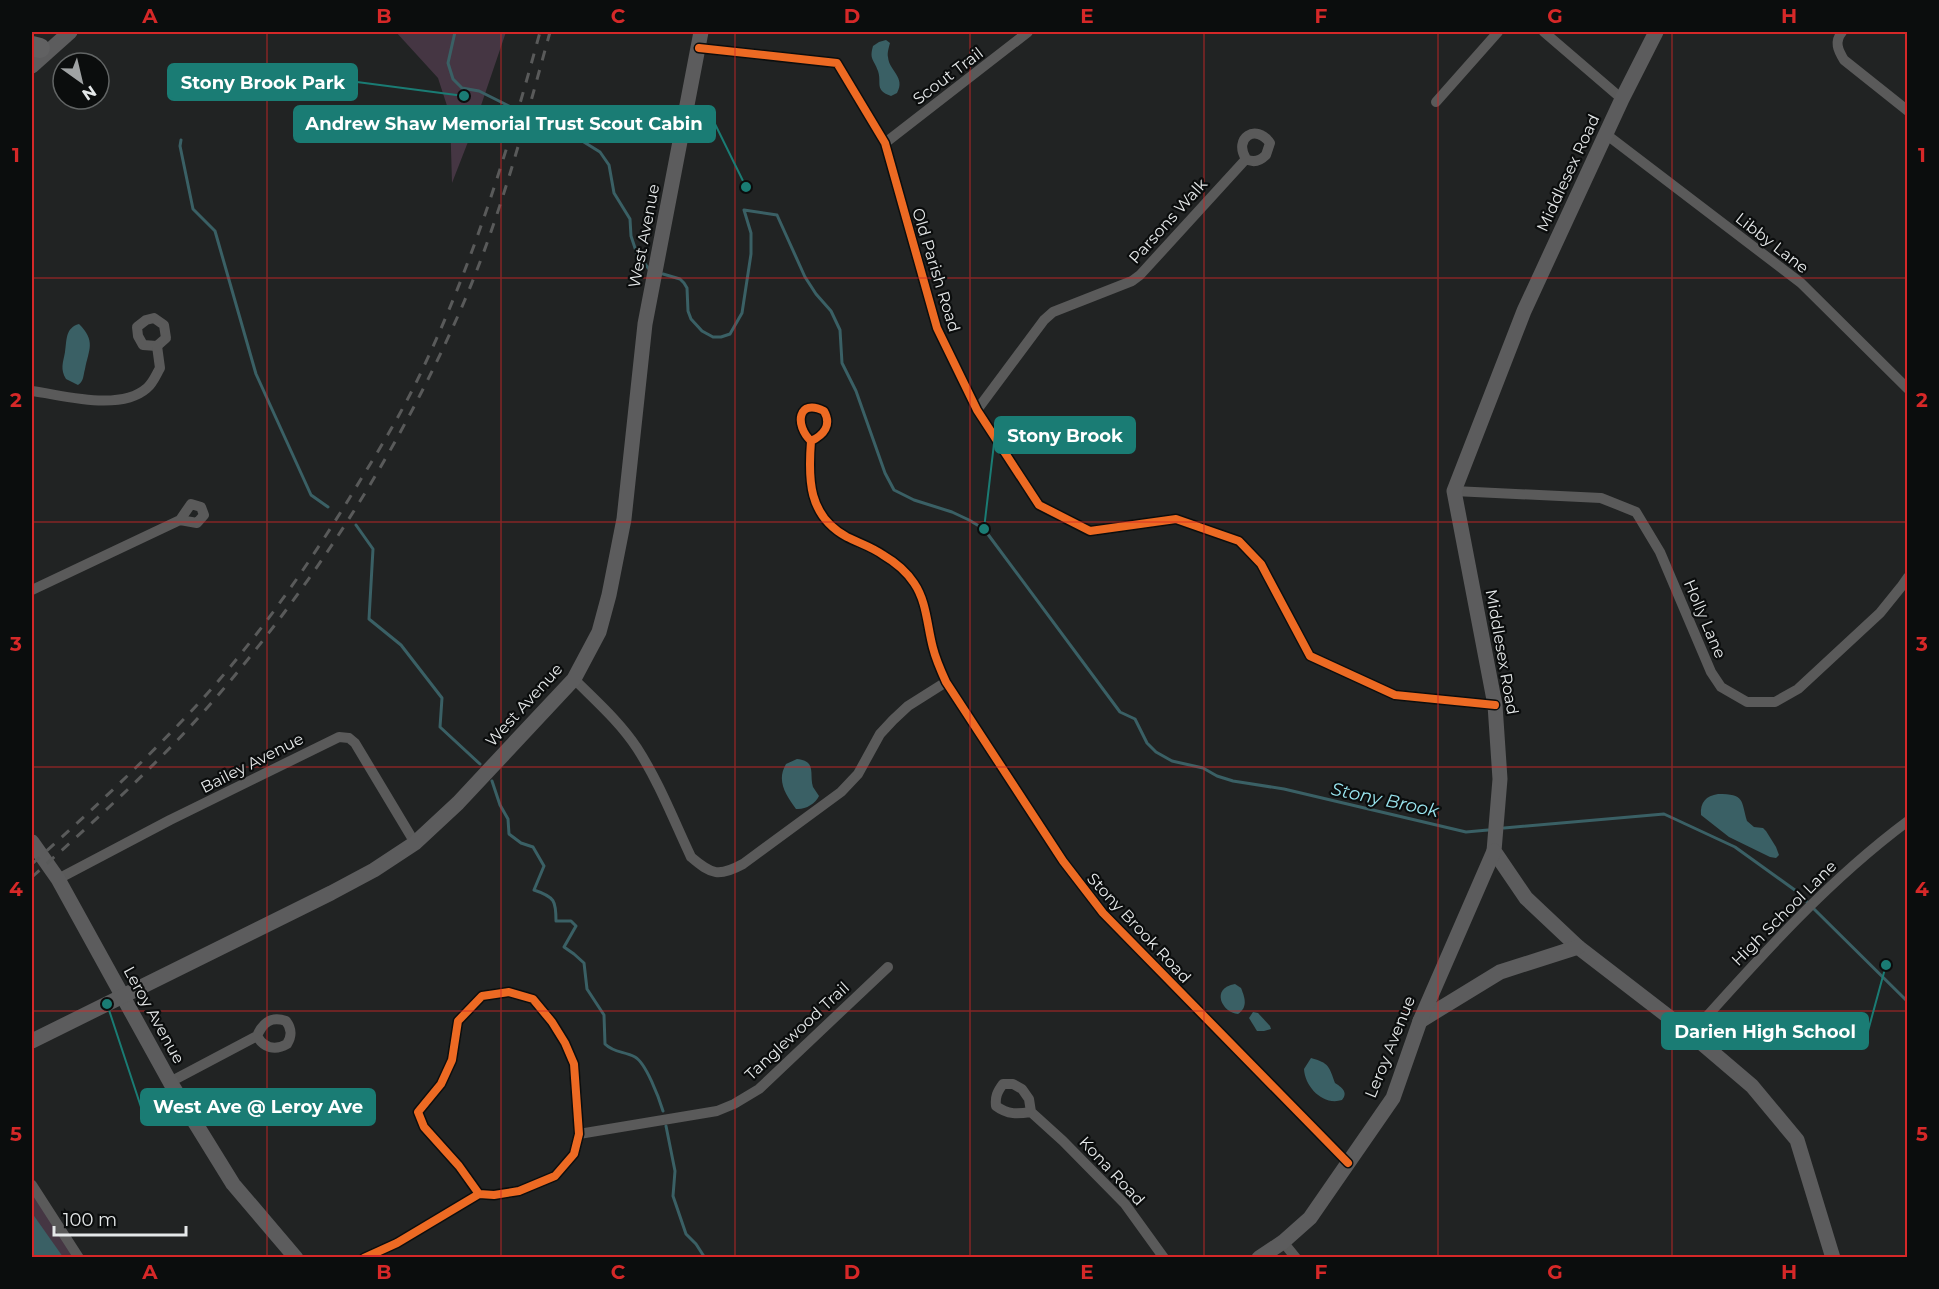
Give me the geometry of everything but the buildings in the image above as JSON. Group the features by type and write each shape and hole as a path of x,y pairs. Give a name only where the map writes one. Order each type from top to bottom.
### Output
{"main road":[{"path":"34,49 65,32"},
{"path":"32,66 70,32"},
{"name":"West Avenue","path":"32,1041 374,870 415,843 458,803 574,679 599,632 624,519 645,324 699,48 700,32"},
{"name":"Middlesex Road","path":"1494,851 1500,779 1495,705 1454,491 1524,310 1622,99 1656,32"},
{"name":"Leroy Avenue","path":"32,842 58,879 170,1082 233,1184 296,1257"},
{"path":"1494,851 1526,898 1578,947 1691,1034 1752,1086 1797,1140 1833,1257"},
{"name":"Leroy Avenue","path":"1259,1257 1283,1242 1310,1218 1393,1098 1420,1021 1494,851"},
{"path":"1420,1021 1500,972 1578,947"}],"street":[{"name":"Scout Trail","path":"885,143 1028,32"},
{"path":"1436,102 1498,32"},
{"path":"1544,32 1622,99"},
{"path":"1842,32 1837,38 1838,49 1844,60 1908,111"},
{"name":"Old Parish Road","path":"699,48 837,63 885,143 937,328 977,410 1038,505 1090,531 1176,519 1239,541 1260,564 1310,656 1395,695 1495,705"},
{"name":"Libby Lane","path":"1606,135 1801,283 1908,389"},
{"name":"Parsons Walk","path":"977,410 1044,320 1053,312 1132,281 1140,275 1246,159"},
{"path":"32,391 97,400 117,400 134,395 146,389 160,368 157,346"},
{"name":"Stony Brook Road","path":"811,441 809,467 811,488 819,510 826,521 846,536 884,555 914,582 922,598 933,649 946,682 1062,861 1103,913 1348,1163"},
{"name":"Holly Lane","path":"1454,491 1601,498 1636,512 1660,552 1711,672 1721,687 1747,702 1775,702 1798,689 1880,614 1908,577"},
{"path":"32,590 180,520"},
{"path":"574,679 613,716 636,747 691,857 714,872 727,873 743,864 841,792 858,774 880,734 892,720 908,706 946,682"},
{"name":"Bailey Avenue","path":"58,879 339,736 349,738 355,743 415,843"},
{"name":"High School Lane","path":"1691,1034 1810,904 1874,846 1908,821"},
{"name":"Tanglewood Trail","path":"579,1134 717,1111 743,1100 759,1089 888,967"},
{"path":"364,1257 397,1243 479,1194 519,1191 555,1176 574,1154 579,1134 574,1064 552,1022 533,999 509,992 482,996 458,1021 452,1060 441,1084 418,1112 424,1127 459,1166 479,1194"},
{"path":"170,1082 257,1036"},
{"name":"Kona Road","path":"1031,1112 1125,1204 1164,1257"},
{"path":"32,1185 79,1257"},
{"path":"1283,1242 1296,1257"}],"shaded area":[{"path":"396,32 506,32 452,183 450,115 438,78"},
{"path":"32,1191 74,1257 32,1257"}],"water":[{"path":"886,40 890,43 889,62 900,83 897,93 891,96 880,89 878,71 872,57 873,46"},
{"path":"79,324 88,335 90,345 83,378 78,385 66,379 62,366 69,331"},
{"path":"797,759 810,765 813,787 819,796 815,802 803,809 796,809 783,788 782,782 786,764"},
{"path":"1718,794 1733,795 1740,800 1747,821 1754,827 1763,828 1776,847 1779,855 1776,858 1729,837 1701,815 1705,800"},
{"path":"1235,984 1241,988 1244,999 1243,1008 1238,1014 1227,1009 1221,1000 1223,990"},
{"path":"1253,1012 1258,1013 1271,1029 1257,1031 1249,1018"},
{"path":"1311,1058 1328,1066 1335,1083 1344,1092 1342,1100 1322,1098 1311,1088 1304,1069"},
{"path":"32,1213 63,1257 32,1257"}],"waterway":[{"name":"Stony Brook","path":"455,32 448,63 453,79 462,88 479,91 509,106"},
{"name":"Stony Brook","path":"532,112 566,119 579,139 600,152 609,165 614,193 630,219 631,236 637,254 649,269"},
{"path":"181,140 180,146 193,209 215,231 256,374 311,495 328,507"},
{"name":"Stony Brook","path":"663,274 680,279 684,283 687,288 688,311 691,319 702,331 713,337 730,334 742,313 751,254 751,233 744,210 777,215 805,277 831,311 840,330 842,363 856,391 885,473 894,490 914,500 952,512 984,529 1120,712 1135,719 1147,743 1156,752 1172,761 1203,768 1233,781 1284,789 1466,832 1488,830"},
{"path":"356,525 373,549 369,619 401,645 442,698 440,727 480,764"},
{"path":"492,781 500,805 508,819 509,834 521,843 533,847 544,866 534,890 553,901 556,921 571,921 576,926 564,947 584,963 587,989 604,1015 605,1044 639,1061 652,1081 663,1111"},
{"name":"Stony Brook","path":"1504,828 1664,814 1735,847 1799,893 1808,903"},
{"name":"Stony Brook","path":"1813,908 1908,1002"},
{"path":"666,1126 675,1171 673,1196 686,1234 705,1258"}],"railway":[{"path":"32,864 137,766 220,679 285,596 370,465 417,381 459,284 490,201 540,32"},
{"path":"32,877 144,774 207,708 283,614 318,565 383,464 439,357 490,236 522,134 550,32"}],"cycle path":[{"path":"699,48 837,63 885,143 937,328 977,410 1039,505 1090,531 1176,519 1239,541 1261,564 1310,656 1395,695 1495,705"},
{"path":"811,441 820,436 827,425 824,411 815,408 804,411 801,421 802,428 811,441 810,469 813,495 824,518 847,537 892,561 914,583 922,598 934,652 946,682 1063,861 1103,913 1348,1163"},
{"path":"364,1258 397,1243 479,1194 494,1195 519,1191 555,1176 574,1154 579,1134 574,1064 552,1022 533,999 509,992 482,996 458,1021 452,1060 441,1084 418,1112 424,1127 459,1166 479,1194"}],"place":[{"name":"Stony Brook Park","path":"464,96"},
{"name":"Andrew Shaw Memorial Trust Scout Cabin","path":"746,187"},
{"name":"Stony Brook","path":"984,529"},
{"name":"Darien High School","path":"1886,965"},
{"name":"West Ave @ Leroy Ave","path":"107,1004"}]}
